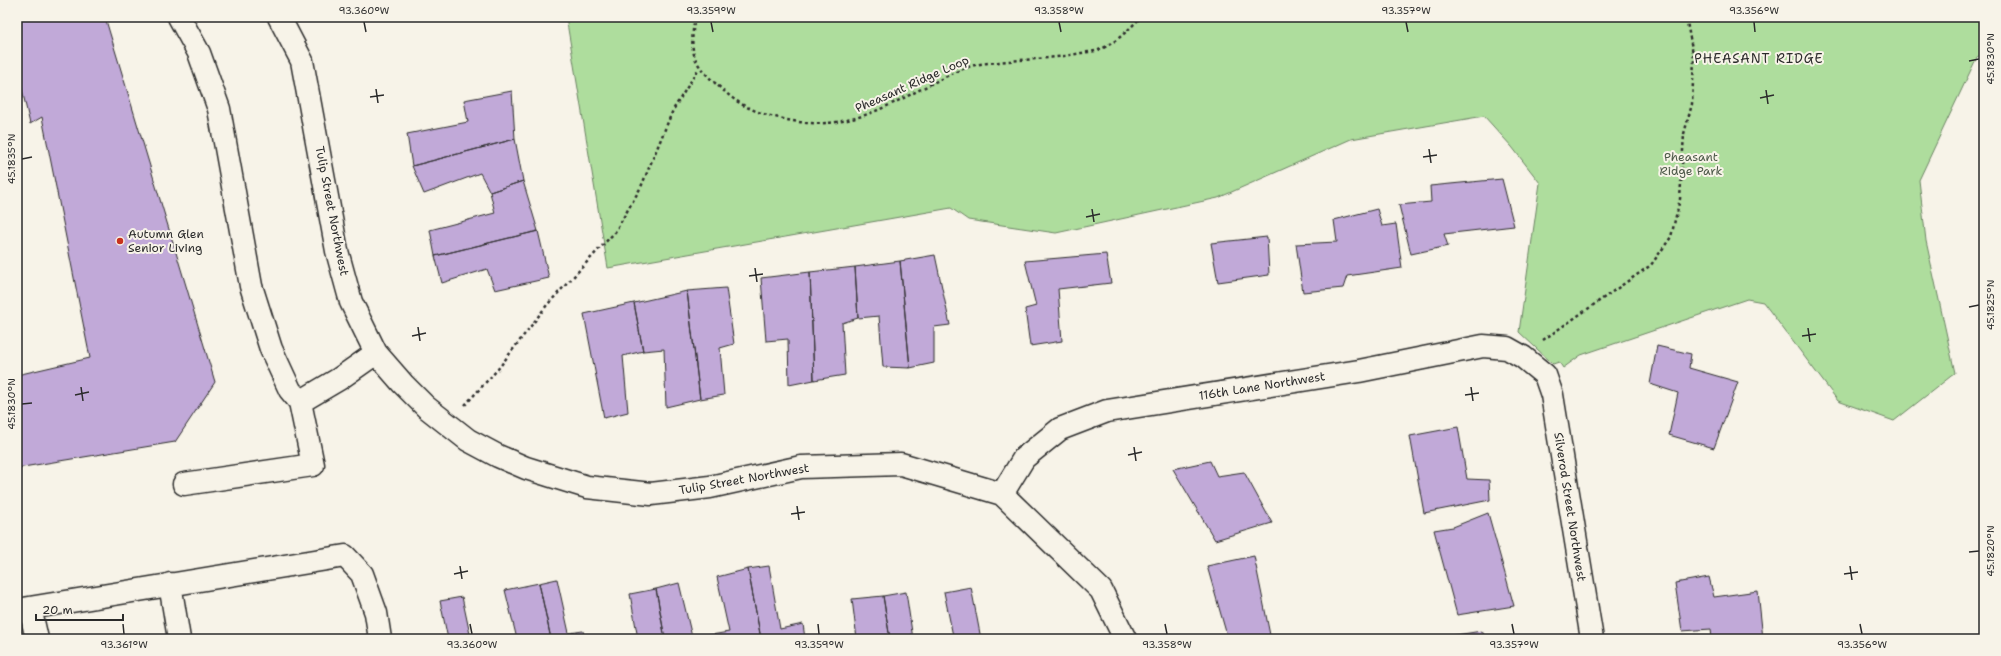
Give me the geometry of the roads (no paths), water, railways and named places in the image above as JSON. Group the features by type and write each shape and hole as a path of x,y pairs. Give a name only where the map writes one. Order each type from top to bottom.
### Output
{"street":[{"path":"179,17 199,53 219,109 251,286 271,349 290,390 300,402 314,465 184,484"},
{"name":"Tulip Street Northwest","path":"279,17 302,61 337,251 352,302 376,353 403,384 448,425 468,440 498,456 526,468 587,487 651,494 710,487 801,467 901,464 1002,494 1101,590 1124,639"},
{"name":"116th Lane Northwest","path":"1002,494 1024,458 1060,429 1107,412 1359,370 1483,346 1507,348 1523,357 1545,376"},
{"path":"300,402 376,353"},
{"name":"Silverod Street Northwest","path":"1545,376 1552,395 1592,639"},
{"path":"37,639 24,609 344,556 362,574 376,613 380,639"},
{"path":"170,584 179,639"}],"place":[{"name":"Autumn Glen Senior Living","path":"120,241"}],"district":[{"name":"PHEASANT RIDGE","path":"1759,58"}],"park label":[{"name":"Pheasant Ridge Park","path":"1691,164"}]}
